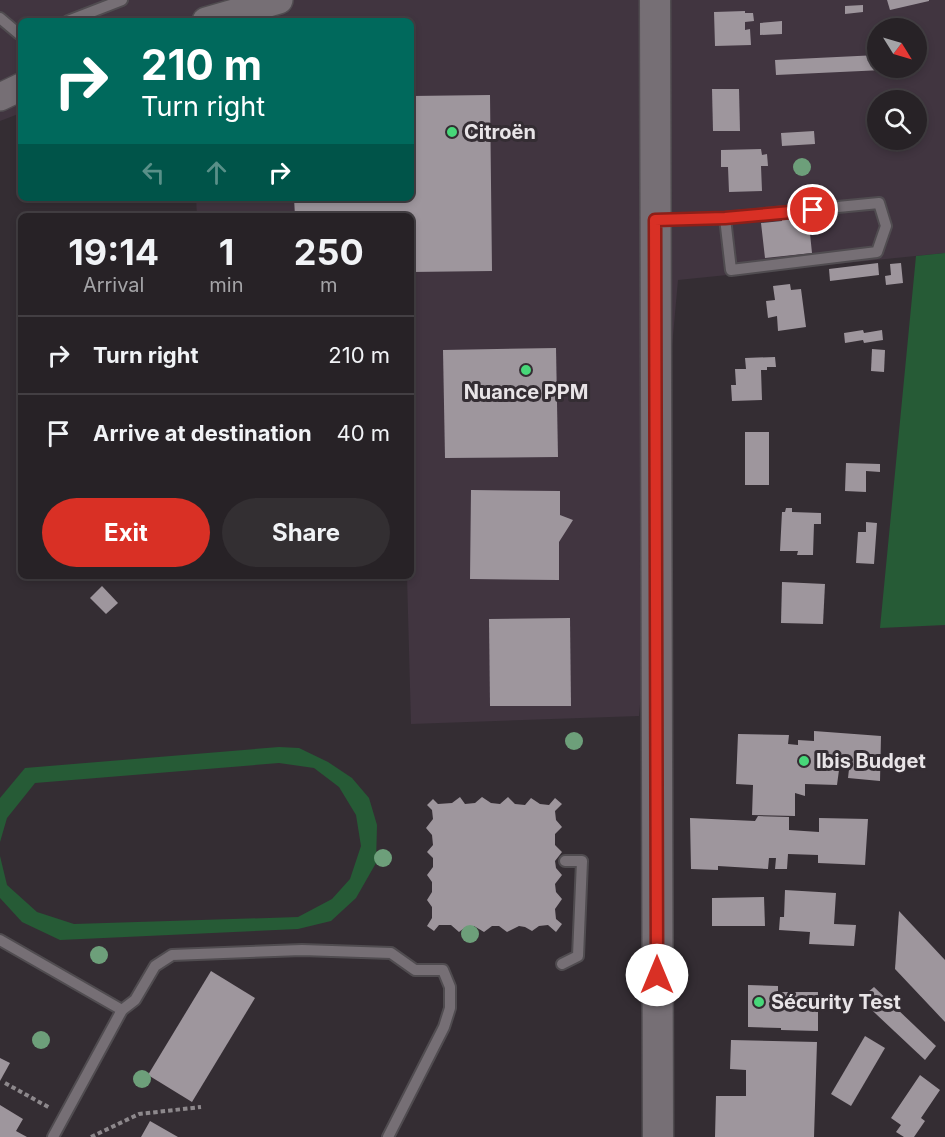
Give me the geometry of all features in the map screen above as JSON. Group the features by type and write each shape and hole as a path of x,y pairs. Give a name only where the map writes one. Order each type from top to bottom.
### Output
{"main road":[{"path":"655,0 658,1137"}],"street":[{"path":"216,18 279,0"},
{"path":"646,0 655,47"},
{"path":"0,97 18,88"}],"lane":[{"path":"77,18 122,0"},
{"path":"0,18 18,33"},
{"path":"655,220 725,218 879,203 886,226 876,252 731,270 725,218"},
{"path":"562,964 578,956 582,861 565,861"},
{"path":"0,939 122,1010"},
{"path":"53,1137 122,1010 135,1000 155,966 172,955 302,950 391,953 415,970 442,970 450,987 450,1008 444,1027 388,1137"}],"path":[{"path":"4,1083 64,1116"},
{"path":"91,1137 139,1114 201,1107"}],"shaded area":[{"path":"0,0 945,0 945,253 678,280 639,716 411,724 407,579 414,579 414,213 197,213 196,201 414,201 414,18 18,18 18,114 0,121"}],"green space":[{"path":"945,253 945,625 880,628 916,256"},
{"path":"279,747 299,748 328,762 352,778 369,798 377,825 376,863 356,898 331,921 298,929 60,940 22,922 0,898 0,856 7,885 37,912 74,924 298,917 332,899 350,879 361,846 356,815 339,787 314,768 279,763 35,783 7,818 0,842 0,798 25,768"}],"building":[{"path":"887,0 929,0 929,1 890,10"},
{"path":"863,5 863,12 845,14 845,6"},
{"path":"745,11 745,13 753,13 754,21 745,22 745,30 750,29 751,45 715,46 714,12"},
{"path":"782,21 782,34 760,35 760,23"},
{"path":"867,56 867,71 776,75 775,60"},
{"path":"712,89 739,89 740,131 713,131"},
{"path":"490,95 492,271 414,272 414,213 295,213 294,201 414,201 414,96"},
{"path":"814,131 815,144 782,146 781,133"},
{"path":"761,149 762,155 767,154 768,166 761,166 762,191 729,192 728,167 721,167 721,150"},
{"path":"808,214 812,253 765,258 761,223 782,221 782,217"},
{"path":"878,263 879,275 830,281 829,269"},
{"path":"901,263 903,283 886,285 885,276 891,275 890,264"},
{"path":"790,284 791,290 801,289 806,327 778,331 777,316 768,318 766,301 775,300 773,286"},
{"path":"863,330 864,333 882,330 883,340 845,343 844,333"},
{"path":"556,348 558,457 445,458 443,350"},
{"path":"872,349 885,350 884,372 871,371"},
{"path":"775,357 776,367 761,370 762,400 732,401 731,385 736,385 735,369 746,369 745,358"},
{"path":"745,432 769,432 769,485 745,485"},
{"path":"846,463 880,464 880,472 866,471 866,492 845,491"},
{"path":"471,490 560,491 560,515 573,520 559,542 559,580 470,579"},
{"path":"786,508 792,508 792,512 821,513 821,524 814,524 813,555 797,555 798,551 780,551 782,512 785,512"},
{"path":"866,522 877,523 874,564 856,563 858,532 866,532"},
{"path":"782,582 825,584 823,624 781,623"},
{"path":"102,586 118,603 106,614 90,598"},
{"path":"570,618 571,706 490,706 489,619"},
{"path":"814,731 881,736 880,781 848,778 849,769 839,770 837,785 805,784 805,796 795,793 795,816 752,815 753,785 736,784 738,734 789,735 788,744 798,745 798,740 814,741"},
{"path":"460,797 465,804 475,803 482,797 491,803 500,804 508,797 515,804 525,805 531,798 540,804 549,805 555,798 562,804 555,811 556,820 562,827 555,834 555,845 562,852 555,861 556,868 562,875 555,884 556,892 562,899 555,909 556,919 562,924 556,932 548,925 539,926 532,931 519,926 507,932 499,926 492,926 484,932 474,926 467,926 459,932 451,925 439,925 434,931 427,926 432,918 432,907 427,900 432,892 432,882 427,875 433,867 433,858 427,852 433,845 432,835 426,828 433,819 432,810 427,805 433,799 438,804 452,803"},
{"path":"758,816 789,817 789,830 819,832 819,818 868,819 865,865 818,863 818,855 788,854 787,869 775,869 776,858 769,858 768,869 718,866 718,870 691,869 690,818 755,821"},
{"path":"785,890 836,893 834,924 856,925 854,946 809,944 810,932 779,930 780,917 784,917"},
{"path":"764,897 765,926 712,926 712,898"},
{"path":"899,911 945,960 945,1022 895,969"},
{"path":"211,971 255,998 192,1102 148,1075"},
{"path":"748,985 778,986 778,992 818,992 818,1031 748,1027"},
{"path":"874,987 936,1046 925,1060 860,999"},
{"path":"865,1036 885,1048 851,1106 831,1094"},
{"path":"731,1040 817,1042 814,1137 715,1137 716,1096 746,1096 746,1070 730,1069"},
{"path":"0,1058 10,1063 0,1081"},
{"path":"920,1075 940,1090 921,1118 925,1121 914,1137 904,1137 896,1132 901,1125 891,1118"},
{"path":"0,1105 23,1119 16,1131 27,1137 0,1137"},
{"path":"150,1121 178,1137 141,1137"}],"place":[{"name":"Citroën","path":"452,132"},
{"name":"Nuance PPM","path":"526,370"},
{"name":"Ibis Budget","path":"804,761"},
{"name":"Sécurity Test","path":"759,1002"}],"route":[{"path":"657,975 655,220 725,218 813,210"}]}
